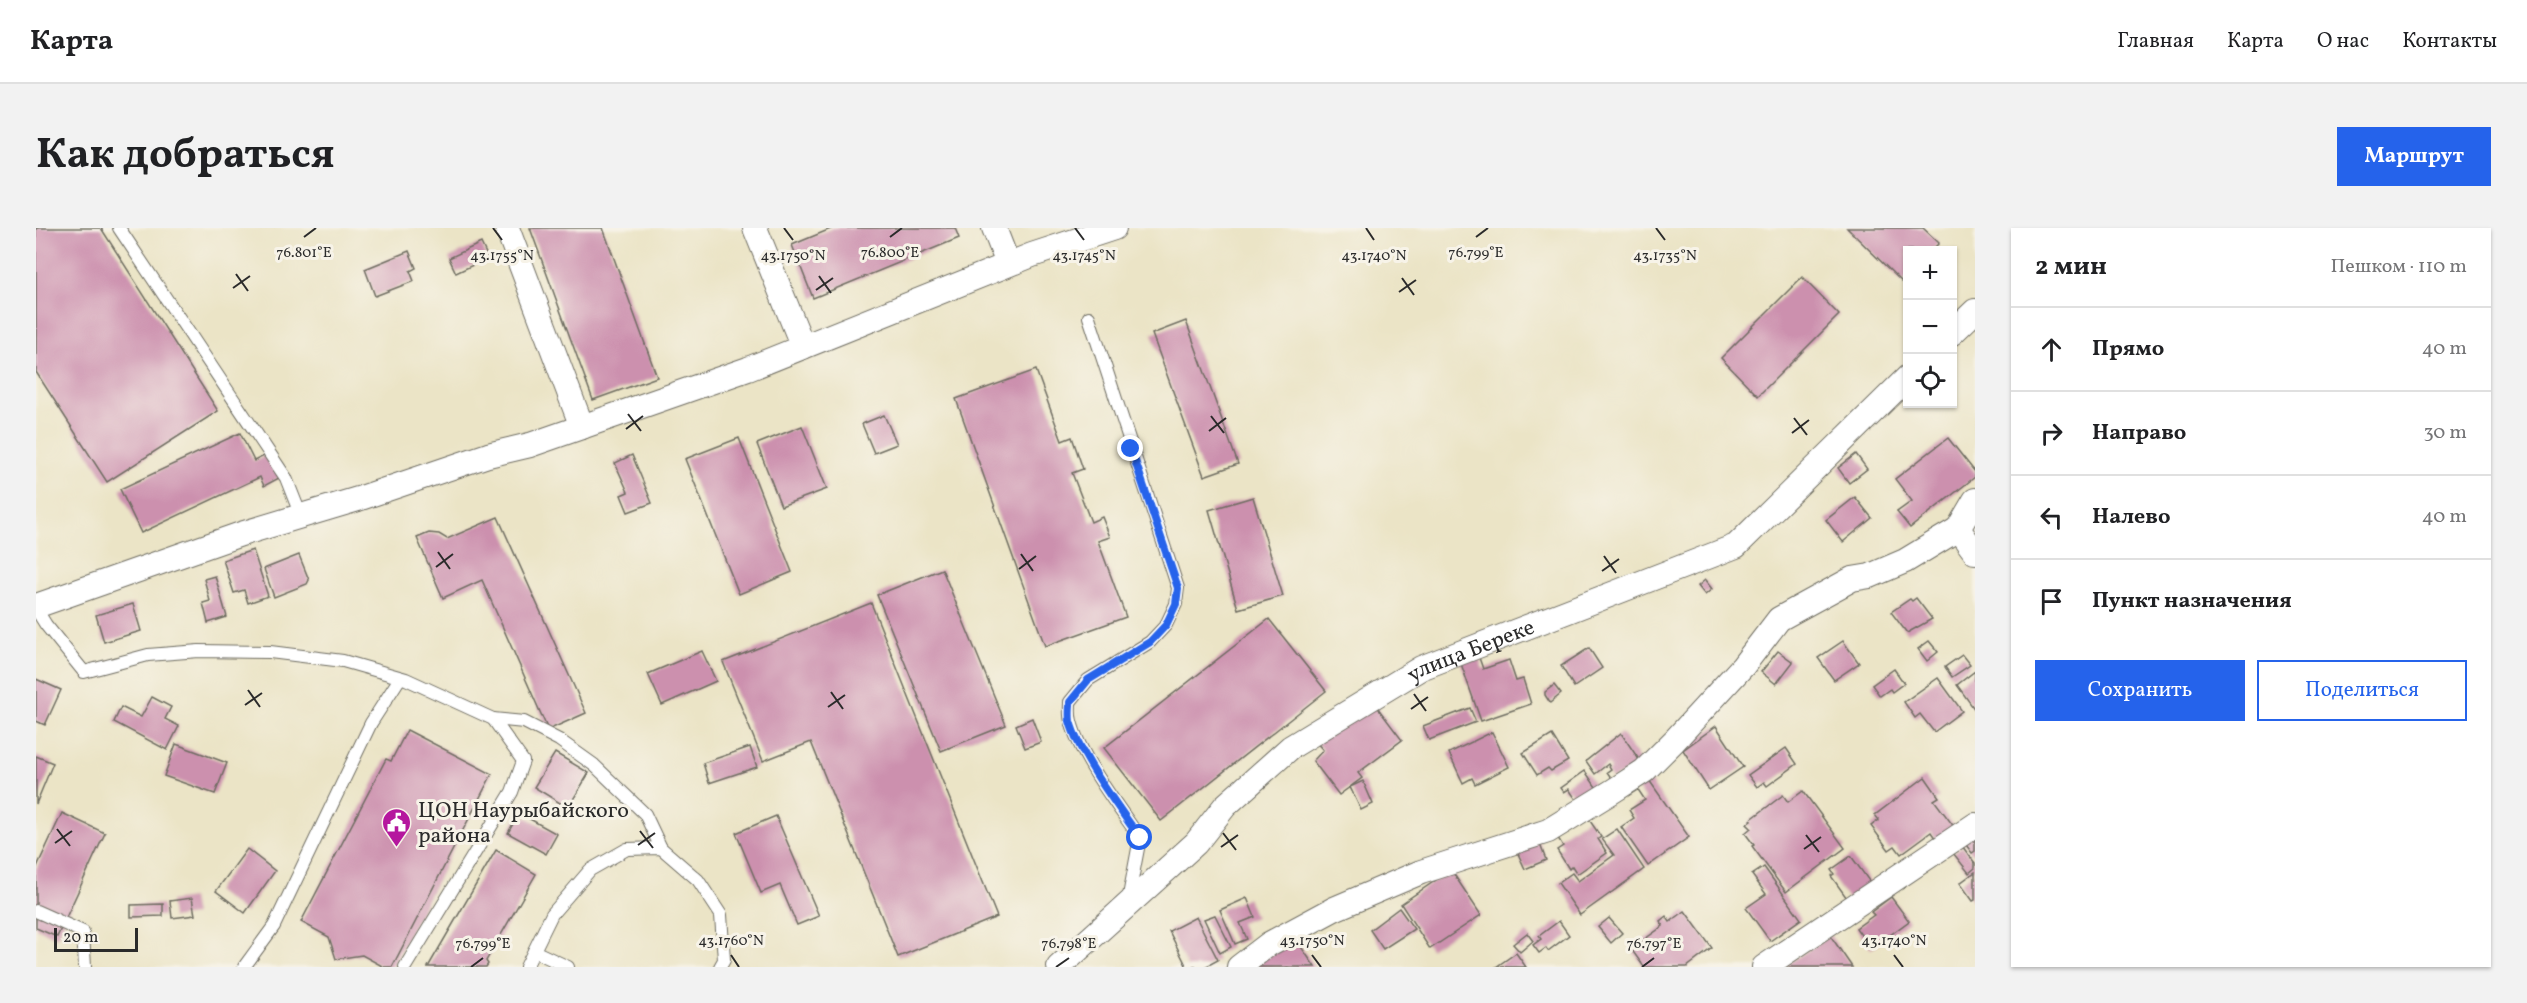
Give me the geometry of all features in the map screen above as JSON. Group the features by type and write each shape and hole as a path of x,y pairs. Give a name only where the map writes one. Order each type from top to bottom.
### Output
{"street":[{"path":"507,228 582,427"},
{"path":"755,228 803,347"},
{"path":"994,228 1008,264"},
{"path":"36,608 241,534 488,455 530,445 748,369 1008,264 1114,228"},
{"path":"1957,329 1975,311"},
{"name":"улица Береке","path":"1059,967 1196,843 1226,806 1291,747 1421,669 1736,546 1903,382"},
{"path":"1239,967 1269,944 1375,890 1421,872 1548,831 1644,771 1743,666 1779,619 1852,579 1870,576 1905,561 1958,529 1975,500"},
{"path":"1958,529 1975,552"},
{"path":"1764,967 1975,825"}],"lane":[{"path":"119,228 286,478 301,516"},
{"path":"1089,317 1178,588 1176,604 1166,625 1150,642 1088,680 1070,702 1070,721 1081,744 1098,777 1140,838 1128,905"},
{"path":"36,608 46,625 84,672 148,655 199,651 270,652 343,661 400,678 493,719 524,722 559,740 594,765 645,814 661,848 698,880 721,915 724,960 720,967"},
{"path":"244,967 274,926 371,723 400,678"},
{"path":"405,967 512,792 524,761 493,719"},
{"path":"526,967 552,914 590,870 627,849 661,848"},
{"path":"36,911 83,932 85,967"},
{"path":"534,951 568,967"}],"building":[{"path":"36,228 101,228 218,411 107,482 36,372"},
{"path":"530,228 603,228 657,377 593,400"},
{"path":"833,228 955,228 959,238 813,298 792,245"},
{"path":"1847,228 1923,228 1939,243 1936,246 1903,246 1902,282"},
{"path":"481,243 488,258 456,273 449,258"},
{"path":"409,251 416,268 410,271 414,281 375,296 365,269"},
{"path":"1802,277 1839,315 1758,396 1721,358"},
{"path":"1186,321 1238,464 1204,476 1152,334"},
{"path":"1036,370 1062,441 1072,437 1083,469 1072,473 1091,522 1102,517 1110,537 1098,541 1126,617 1045,646 956,399"},
{"path":"884,415 897,444 874,453 862,424"},
{"path":"802,426 827,489 781,506 757,444"},
{"path":"240,433 254,461 270,453 281,477 264,486 260,477 141,533 120,489"},
{"path":"739,438 792,572 739,594 685,459"},
{"path":"1948,438 1975,472 1975,477 1910,528 1897,512 1912,501 1895,479"},
{"path":"1856,454 1867,469 1849,483 1838,468"},
{"path":"632,455 652,503 628,512 621,495 628,492 615,463"},
{"path":"1253,497 1283,596 1238,609 1209,510"},
{"path":"1855,497 1872,518 1843,542 1826,520"},
{"path":"498,517 586,713 548,730 482,580 443,598 417,538 429,533 439,534 447,539"},
{"path":"253,550 268,596 248,603 244,590 234,593 223,560"},
{"path":"299,555 309,580 307,584 274,597 264,569"},
{"path":"942,569 1006,725 941,751 877,595"},
{"path":"215,576 227,617 208,623 203,603 210,601 204,579"},
{"path":"1705,580 1712,589 1705,595 1698,586"},
{"path":"1916,598 1932,619 1907,633 1891,612 1910,599 1912,601"},
{"path":"871,603 997,917 898,957 811,742 763,761 723,662"},
{"path":"133,604 141,631 104,642 96,615"},
{"path":"1269,619 1326,691 1161,821 1104,748"},
{"path":"1843,641 1859,663 1834,680 1818,658"},
{"path":"1929,641 1938,652 1927,661 1918,649"},
{"path":"1589,648 1602,668 1574,687 1561,666"},
{"path":"702,651 716,681 662,705 648,674"},
{"path":"1778,651 1793,662 1776,684 1761,672"},
{"path":"1477,652 1483,669 1509,660 1516,681 1523,679 1531,704 1481,721 1459,658"},
{"path":"1962,655 1970,665 1952,677 1945,667"},
{"path":"1894,669 1904,683 1892,692 1890,689 1880,696 1872,685"},
{"path":"1975,671 1975,710 1957,685"},
{"path":"1938,678 1962,711 1934,732 1920,714 1915,718 1904,702"},
{"path":"36,679 61,690 45,725 36,721"},
{"path":"1554,685 1561,694 1550,703 1545,692"},
{"path":"152,697 171,707 165,719 179,726 167,750 114,722 121,707 141,717"},
{"path":"1371,699 1402,740 1358,773 1362,778 1339,795 1313,761 1323,750 1315,741"},
{"path":"1470,708 1476,722 1429,740 1423,726"},
{"path":"1032,718 1041,742 1025,748 1016,725"},
{"path":"1716,726 1743,767 1709,790 1683,750"},
{"name":"ЦОН Наурыбайского района","path":"407,730 492,774 392,967 384,967 362,955 336,959 329,937 301,922 386,759 391,761"},
{"path":"1492,732 1509,767 1475,784 1472,778 1463,783 1449,753"},
{"path":"1621,733 1642,764 1612,779 1607,772 1611,769 1608,764 1595,774 1586,761"},
{"path":"1552,735 1568,761 1551,771 1548,768 1537,775 1523,753"},
{"path":"176,744 227,763 215,794 164,776"},
{"path":"750,747 757,767 709,783 703,763"},
{"path":"1786,748 1797,764 1767,786 1764,782 1757,787 1748,775"},
{"path":"555,753 589,773 568,808 534,787"},
{"path":"36,756 53,763 36,804"},
{"path":"1585,771 1598,790 1579,804 1569,789 1564,792 1561,788"},
{"path":"1925,777 1939,797 1934,800 1955,828 1937,841 1931,832 1901,854 1895,846 1889,850 1871,826 1879,820 1875,815"},
{"path":"1649,780 1689,837 1648,866 1621,827 1634,818 1629,810 1645,800 1637,788"},
{"path":"1363,781 1373,804 1361,810 1350,787"},
{"path":"1803,791 1845,848 1786,892 1745,833 1751,828 1747,824 1750,820 1783,795 1788,802"},
{"path":"62,813 105,833 57,937 36,928 36,869"},
{"path":"519,813 557,834 546,854 508,833"},
{"path":"776,816 819,916 797,925 780,885 761,893 736,833"},
{"path":"1588,818 1601,837 1598,839 1607,853 1577,874 1572,866 1569,869 1557,850 1563,846 1558,838"},
{"path":"1617,829 1644,869 1580,915 1558,883 1572,873 1578,881 1614,855 1602,839"},
{"path":"1975,832 1975,851 1972,853 1963,841"},
{"path":"1538,839 1546,860 1525,869 1516,849"},
{"path":"1962,846 1975,863 1975,868 1969,873 1953,853"},
{"path":"247,849 275,871 245,913 216,891"},
{"path":"496,850 536,874 486,961 488,964 486,967 428,967"},
{"path":"1851,856 1872,885 1849,901 1831,876 1834,874 1831,870"},
{"path":"1764,867 1801,919 1770,941 1746,908 1766,894 1752,875"},
{"path":"1451,870 1481,915 1430,949 1401,904"},
{"path":"1975,872 1975,900 1973,901 1960,883"},
{"path":"1891,897 1909,921 1871,949 1856,928 1874,915 1871,912"},
{"path":"192,898 195,915 172,918 170,901"},
{"path":"1247,898 1255,917 1240,923 1247,939 1235,944 1220,910"},
{"path":"163,904 163,916 131,917 131,905"},
{"path":"1399,908 1414,929 1383,949 1370,930"},
{"path":"1685,911 1712,948 1687,967 1644,967 1631,949 1663,926 1660,921 1666,916 1670,922"},
{"path":"1215,915 1231,947 1220,953 1204,919"},
{"path":"1196,917 1218,960 1205,967 1187,967 1169,931"},
{"path":"1609,918 1622,933 1611,943 1598,927"},
{"path":"1559,921 1569,935 1548,951 1546,948 1539,953 1533,945 1541,939 1539,936"},
{"path":"1527,933 1533,941 1520,952 1513,944"},
{"path":"1830,935 1852,967 1789,967 1787,965"},
{"path":"1295,938 1315,967 1259,967 1257,964"},
{"path":"1516,953 1526,967 1496,967"}],"place":[{"name":"ЦОН Наурыбайского района","path":"397,848"}],"route":[{"path":"1131,449 1178,588 1176,604 1166,625 1150,642 1088,680 1070,702 1070,721 1098,777 1140,838"}]}
